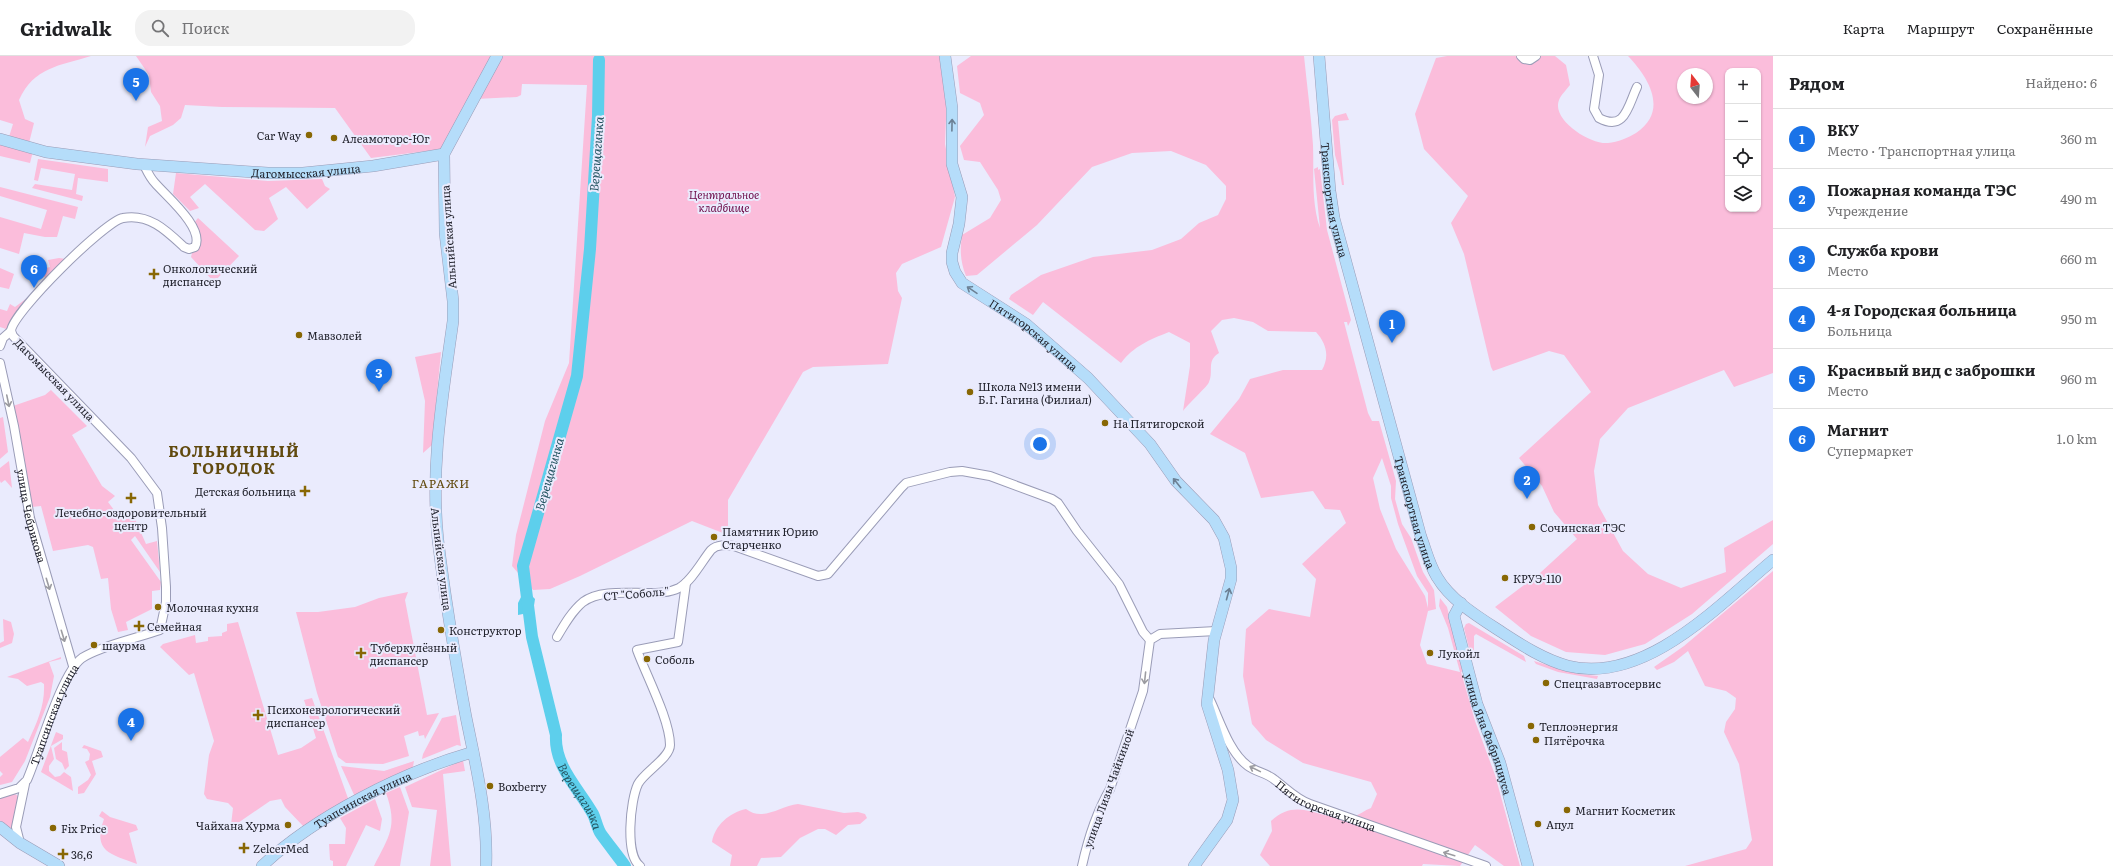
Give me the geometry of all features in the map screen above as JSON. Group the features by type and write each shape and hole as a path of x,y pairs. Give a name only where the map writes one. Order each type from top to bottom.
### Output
{"street":[{"path":"444,154 497,56"},
{"name":"Пятигорская улица","path":"945,56 952,108 951,158 962,197 959,224 952,253 955,272 962,283 1026,324 1088,378 1150,444 1176,481 1220,527 1229,555 1231,580 1216,631 1207,693 1207,709 1228,770 1233,800 1227,820 1194,866"},
{"name":"Транспортная улица","path":"1319,56 1330,191 1339,241 1421,537 1437,578 1461,603 1511,638 1550,660 1569,666 1584,668 1614,666 1646,657 1664,648 1773,560"},
{"path":"1521,56 1524,59 1530,60 1536,56"},
{"path":"1593,56 1599,75 1594,109 1599,118 1614,123 1620,120 1624,115 1637,87"},
{"name":"Дагомысская улица","path":"0,139 46,152 144,165 268,173 303,173 373,166 444,154"},
{"name":"Альпийская улица","path":"444,154 445,232 453,301 453,321 436,442 434,486 443,580 486,834 486,866"},
{"name":"Дагомысская улица","path":"144,165 155,184 188,220 196,238 195,247 189,249 184,247 153,222 134,217 114,221 96,234 35,296 14,322 11,330 13,336 131,458 157,493 161,518 166,587 166,602 160,630"},
{"path":"0,346 3,338 11,330"},
{"name":"улица Чебрикова","path":"0,363 14,426 30,518 73,666"},
{"name":"СТ \"Соболь\"","path":"557,637 576,609 590,598 614,593 669,591 680,588 686,583 715,547 734,546 818,576 824,576 833,570 903,485 950,472 975,472 1010,482 1052,499 1058,503 1076,531 1119,584 1143,632 1150,640"},
{"path":"640,866 634,860 630,836 635,792 642,778 667,753 670,746 659,703 636,650 678,642 686,583"},
{"name":"улица Яна Фабрициуса","path":"1461,603 1455,613 1456,622 1477,704 1500,763 1528,866"},
{"name":"Туапсинская улица","path":"20,843 16,827 25,784 68,675 73,666 91,654 160,630"},
{"path":"1150,640 1160,634 1216,631"},
{"name":"улица Лизы Чайкиной","path":"1082,866 1090,834 1110,789 1144,691 1150,640"},
{"name":"Пятигорская улица","path":"1207,693 1232,744 1243,761 1252,768 1274,779 1294,797 1486,866"},
{"name":"Туапсинская улица","path":"262,866 300,833 352,804 453,757 473,752"},
{"path":"0,794 19,788 25,784"},
{"path":"0,827 20,843 58,866"}],"green space":[{"path":"0,56 91,56 49,69 40,74 25,89 19,100 25,119 34,123 29,143 9,137 13,124 0,120"},
{"name":"Центральное кладбище","path":"136,56 943,56 947,94 945,144 955,197 941,247 902,264 896,273 898,291 902,298 888,364 813,367 803,372 728,500 728,535 692,521 580,576 550,589 533,590 512,566 516,535 545,421 569,363 587,85 522,84 521,95 517,97 476,99 437,159 435,150 371,158 335,108 222,107 185,105 181,118 173,125 150,136 145,147 148,127 162,121 160,106 151,92 149,75"},
{"path":"971,56 1304,56 1313,145 1314,197 1317,218 1320,228 1314,169 1318,167 1318,170 1320,169 1327,230 1351,320 1348,326 1347,322 1344,322 1368,413 1372,421 1379,421 1396,481 1395,499 1402,524 1411,538 1423,572 1434,590 1436,609 1428,611 1420,645 1427,664 1460,672 1448,628 1439,606 1440,598 1447,607 1463,671 1461,672 1475,721 1495,775 1520,866 1504,866 1475,845 1460,866 1423,864 1422,866 1270,866 1260,855 1272,831 1271,821 1281,814 1291,810 1300,810 1340,818 1351,817 1371,808 1377,794 1371,782 1303,763 1266,740 1252,724 1243,676 1246,629 1269,609 1310,617 1316,579 1302,564 1346,523 1340,510 1325,509 1313,491 1261,498 1245,453 1210,434 1239,399 1250,379 1283,370 1322,370 1326,360 1326,350 1316,332 1268,331 1253,322 1234,318 1222,320 1211,331 1219,353 1215,356 1211,363 1209,382 1183,411 1190,366 1190,343 1169,332 1148,341 1137,348 1121,363 1043,302 1033,315 1009,299 1011,295 1041,275 1093,257 1152,250 1181,239 1199,223 1218,215 1226,199 1226,186 1206,165 1171,151 1132,153 1092,167 1037,225 977,275 966,276 961,256 962,235 990,218 1001,200 998,190 980,162 964,160 960,146 984,115 980,103 960,93 957,66","holes":["1382,458 1391,486 1391,498 1398,524 1417,576 1428,593 1428,608 1425,596 1396,549 1380,509 1373,478"]},
{"path":"1447,56 1555,56 1566,65 1570,85 1559,100 1558,108 1561,115 1574,130 1583,136 1601,143 1615,142 1630,137 1646,124 1652,115 1654,105 1652,94 1643,74 1628,56 1773,56 1773,373 1734,387 1724,370 1628,408 1600,439 1594,471 1598,505 1623,551 1648,574 1681,588 1726,572 1724,548 1773,520 1773,544 1692,614 1645,644 1605,655 1566,652 1531,636 1495,607 1540,573 1577,539 1554,512 1542,486 1519,458 1591,392 1564,355 1549,351 1493,371 1464,254 1451,223 1468,196 1424,149 1415,114 1436,58"},
{"path":"1346,113 1349,120 1338,121 1344,185 1342,185 1335,155 1332,120 1335,116"},
{"path":"0,142 33,151 30,163 0,156"},
{"path":"38,159 108,169 108,182 78,178 76,194 83,196 82,201 32,188 35,184 72,190 75,174 41,168 38,181 34,180"},
{"path":"176,173 268,181 322,179 325,186 330,189 307,209 286,187 269,198 278,219 264,231 255,230 205,184 190,197 199,208 190,211 173,194"},
{"path":"0,187 78,207 75,219 63,216 57,237 45,237 24,233 19,254 0,248 0,217 41,229 47,210 0,196"},
{"path":"198,218 239,256 214,282 191,257 199,239 194,223"},
{"path":"59,258 66,259 50,284 39,270 50,267 48,260"},
{"path":"0,268 14,274 9,289 0,287"},
{"path":"31,295 34,296 6,329 0,327 0,309 7,311 10,304 15,307"},
{"path":"441,352 432,445 423,453 425,401 415,357"},
{"path":"51,390 87,426 72,435 102,486 115,496 108,502 120,518 129,511 135,519 146,544 157,541 160,572 135,536 131,540 161,582 160,590 152,591 152,609 126,622 128,630 118,632 111,609 108,578 101,579 93,547 88,545 53,551 41,506 32,507 13,406 45,395"},
{"path":"3,417 8,452 0,459 0,418"},
{"path":"9,461 12,488 5,480 1,483 0,481 0,468"},
{"path":"1773,571 1773,866 1685,866 1746,849 1752,840 1739,764 1724,732 1726,722 1735,709 1736,698 1726,691 1705,686 1688,651 1674,662 1657,670 1654,667 1684,646"},
{"name":"Туберкулёзный диспансер","path":"408,592 405,600 427,715 439,713 425,739 424,735 419,736 418,731 404,736 409,756 383,764 346,763 338,757 317,693 296,612 318,612 355,607 379,598"},
{"path":"3,619 11,622 14,634 12,643 0,648 0,643 4,641"},
{"name":"Психоневрологический диспансер","path":"238,622 278,755 301,748 316,738 304,700 312,698 349,801 304,827 285,807 281,799 270,801 235,825 231,825 233,808 228,803 207,799 204,794 209,755 214,741 194,673 189,675 160,647 163,644 195,635 196,643 208,641 208,637 222,636 222,633 227,631 227,624"},
{"path":"1469,623 1524,656 1526,662 1476,634 1474,636 1474,652 1470,652 1464,628 1466,624"},
{"path":"61,657 61,659 49,662 54,676 50,697 25,761 12,782 0,785 0,777 3,774 0,771 0,757 23,738 28,742 40,714 44,692 44,684 41,682 27,686 18,679 7,677"},
{"path":"1534,661 1578,674 1598,676 1597,679 1558,672 1536,664"},
{"path":"456,715 461,746 457,745 422,759 423,754 442,718"},
{"path":"56,732 63,735 63,739 51,746 54,759 49,766 49,771 55,777 60,776 64,772 71,777 73,791 41,772"},
{"path":"62,742 62,750 67,752 69,766 65,770 62,763 56,759 54,748"},
{"path":"84,745 101,751 103,757 92,761 96,774 84,793 78,794 78,787 88,780 91,775 85,762 89,760 90,754 87,749 82,748"},
{"path":"463,760 465,771 443,774 451,866 430,866 437,810 412,807 405,787"},
{"path":"414,761 412,772 355,797 341,766 384,771"},
{"path":"400,787 409,812 400,866 374,866 388,839 390,831 390,805 386,793"},
{"path":"15,794 18,796 18,800 13,826 9,829 0,822 0,796"},
{"path":"375,799 382,819 380,831 366,825 346,866 333,866 333,861 330,860 329,844 345,844 346,828 340,818"},
{"path":"798,804 844,813 858,812 865,814 867,818 860,824 848,825 836,835 825,829 818,829 800,838 781,857 761,858 757,866 730,866 732,855 712,842 716,830 734,813 746,809 752,813 765,814"},
{"path":"102,811 110,817 136,825 138,830 129,833 137,864 112,854 102,845 100,839 104,819 99,816"}],"water":[{"path":"530,594 535,599 533,612 518,615 518,603 522,595"}],"waterway":[{"name":"Верещагинка","path":"599,60 598,116 590,249 577,376 523,566 532,637 556,735 556,746 559,757 568,777 593,814 601,834 625,866"}],"place":[{"name":"Красивый вид с заброшки","path":"136,101"},
{"name":"Car Way","path":"309,135"},
{"name":"Алеамоторс-Юг","path":"334,138"},
{"name":"Онкологический диспансер","path":"154,274"},
{"name":"Магнит","path":"34,288"},
{"name":"Мавзолей","path":"299,335"},
{"name":"ВКУ","path":"1392,343"},
{"name":"Служба крови","path":"379,392"},
{"name":"Школа №13 имени Б.Г. Гагина (Филиал)","path":"970,392"},
{"name":"На Пятигорской","path":"1105,423"},
{"name":"Детская больница","path":"305,491"},
{"name":"Лечебно-оздоровительный центр","path":"131,498"},
{"name":"Пожарная команда ТЭС","path":"1527,499"},
{"name":"Сочинская ТЭС","path":"1532,527"},
{"name":"Памятник Юрию Старченко","path":"714,537"},
{"name":"КРУЭ-110","path":"1505,578"},
{"name":"Молочная кухня","path":"158,607"},
{"name":"Семейная","path":"139,626"},
{"name":"Конструктор","path":"441,630"},
{"name":"шаурма","path":"94,645"},
{"name":"Туберкулёзный диспансер","path":"361,653"},
{"name":"Лукойл","path":"1430,653"},
{"name":"Соболь","path":"647,659"},
{"name":"Спецгазавтосервис","path":"1546,683"},
{"name":"Психоневрологический диспансер","path":"258,715"},
{"name":"Теплоэнергия","path":"1531,726"},
{"name":"Пятёрочка","path":"1536,740"},
{"name":"4-я Городская больница","path":"131,741"},
{"name":"Boxberry","path":"490,786"},
{"name":"Магнит Косметик","path":"1567,810"},
{"name":"Апул","path":"1538,824"},
{"name":"Чайхана Хурма","path":"288,825"},
{"name":"Fix Price","path":"53,828"},
{"name":"ZelcerMed","path":"244,848"},
{"name":"36,6","path":"63,854"}],"district":[{"name":"БОЛЬНИЧНЫЙ ГОРОДОК","path":"234,458"},
{"name":"ГАРАЖИ","path":"441,483"}]}
